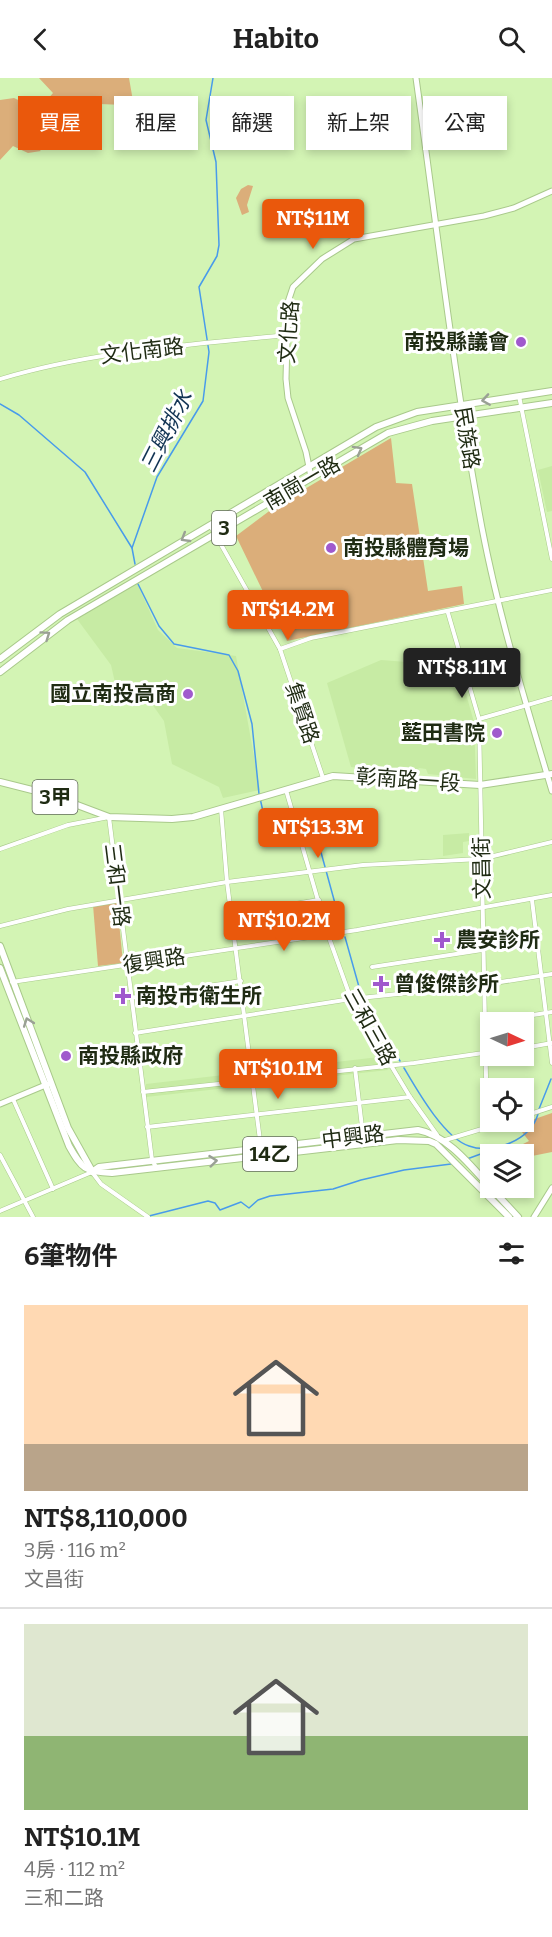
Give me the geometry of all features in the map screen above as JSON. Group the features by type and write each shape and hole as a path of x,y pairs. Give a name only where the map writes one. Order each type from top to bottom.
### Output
{"main road":[{"name":"民族路","path":"416,78 463,416 482,529 498,603 550,775 552,791"},
{"name":"文化路","path":"311,477 306,452 288,398 286,335 288,302 293,287 322,259 360,237 514,208 552,191"},
{"name":"3","path":"462,404 552,391"},
{"name":"3","path":"463,416 552,403"},
{"name":"南崗一路","path":"0,659 60,614 308,465 393,419 462,404"},
{"name":"南崗一路","path":"0,672 68,620 388,433 412,425 463,416"},
{"name":"彰南路一段","path":"221,809 323,778 359,775 480,785 550,775"},
{"name":"3甲","path":"0,782 48,794 109,817 185,819 221,809"},
{"path":"0,946 65,1129 92,1172"},
{"path":"0,968 48,1084"},
{"path":"0,1104 48,1084"},
{"name":"中興路","path":"92,1172 112,1173 262,1156 363,1140 397,1132 425,1131 441,1142 460,1161 509,1217"},
{"path":"397,1132 398,1140"},
{"name":"中興路","path":"92,1172 99,1167 262,1148 363,1140 398,1140 429,1141 460,1161 480,1178"},
{"path":"191,1156 192,1163"},
{"path":"534,1217 552,1188"},
{"name":"中興路","path":"500,1198 518,1217"}],"street":[{"name":"文化南路","path":"0,380 87,357 286,335"},
{"path":"519,395 552,559"},
{"name":"集賢路","path":"209,523 280,649 323,778"},
{"path":"280,649 311,638 448,613 552,590"},
{"name":"文昌街","path":"448,613 479,719 483,1012"},
{"path":"479,719 552,698"},
{"name":"三和三路","path":"286,789 328,935 351,999 445,1150"},
{"path":"221,809 227,882 233,914 262,1156"},
{"path":"0,849 68,825 109,817"},
{"name":"三和一路","path":"109,817 142,1092 152,1160 156,1167"},
{"path":"0,926 119,899 227,882 310,870 481,860 552,842"},
{"name":"復興路","path":"5,984 328,935 552,895"},
{"path":"233,914 319,900"},
{"path":"532,900 552,1063"},
{"path":"372,967 483,950"},
{"path":"135,1032 351,999 482,985 552,974"},
{"path":"130,998 241,981"},
{"path":"534,1015 552,1012"},
{"path":"534,1046 550,1044"},
{"path":"142,1092 480,1054"},
{"path":"355,1068 363,1140"},
{"path":"147,1127 359,1101 410,1097"},
{"path":"13,1098 52,1190"},
{"path":"534,1113 552,1107"},
{"path":"429,1141 441,1142 480,1129"},
{"path":"0,1155 7,1173 33,1217"},
{"path":"0,1211 92,1172 100,1184 148,1217"},
{"path":"0,1176 7,1173"}],"shaded area":[{"path":"39,78 129,78 132,96 114,96 114,105 102,104 102,96 50,96 53,93"},
{"path":"14,98 18,100 18,148 13,146 0,160 0,100"},
{"path":"22,150 41,151 28,153"},
{"path":"248,185 253,186 247,205 249,212 242,215 236,198 241,189"},
{"name":"南投縣體育場","path":"391,438 396,483 412,484 428,591 462,586 464,604 287,641 236,536 276,506"},
{"path":"552,466 552,511 547,512 538,470"},
{"name":"國立南投高商","path":"137,583 158,630 177,648 236,656 260,790 223,798 219,787 172,764 164,721 149,700 116,687 111,665 77,619"},
{"path":"381,660 458,666 474,722 476,779 428,774 426,769 419,768 415,773 351,767 327,683"},
{"path":"469,833 469,841 463,842 463,853 443,856 443,835"},
{"path":"117,901 123,963 98,966 93,905"},
{"path":"379,1057 388,1070 146,1097 146,1084"},
{"path":"552,1113 552,1152 534,1156 534,1144 523,1144 529,1141 522,1132 534,1132 534,1119"}],"waterway":[{"name":"三興排水","path":"132,548 157,477 203,401 209,352 199,287 217,256 219,245 216,162 206,120 213,78"},
{"path":"0,404 19,415 85,472 132,548 135,564"},
{"path":"138,584 159,626 174,644 229,655 238,671 252,724 259,794"},
{"path":"260,798 264,816"},
{"path":"272,818 293,823"},
{"path":"301,825 309,826 319,845 342,929"},
{"path":"345,937 361,994"},
{"path":"365,1001 400,1061"},
{"path":"404,1068 441,1124 450,1134 469,1146 490,1148 510,1143 528,1132 538,1114"},
{"path":"539,1109 551,1079"},
{"path":"467,1159 480,1154"},
{"path":"149,1216 208,1201 215,1203 220,1210 241,1202 249,1208 258,1200 270,1196 333,1189 404,1170 451,1164"}],"place":[{"name":"南投縣議會","path":"521,342"},
{"name":"南投縣體育場","path":"331,548"},
{"name":"國立南投高商","path":"188,694"},
{"name":"藍田書院","path":"497,733"},
{"name":"農安診所","path":"442,940"},
{"name":"曾俊傑診所","path":"381,984"},
{"name":"南投市衛生所","path":"123,996"},
{"name":"南投縣政府","path":"66,1056"}]}
